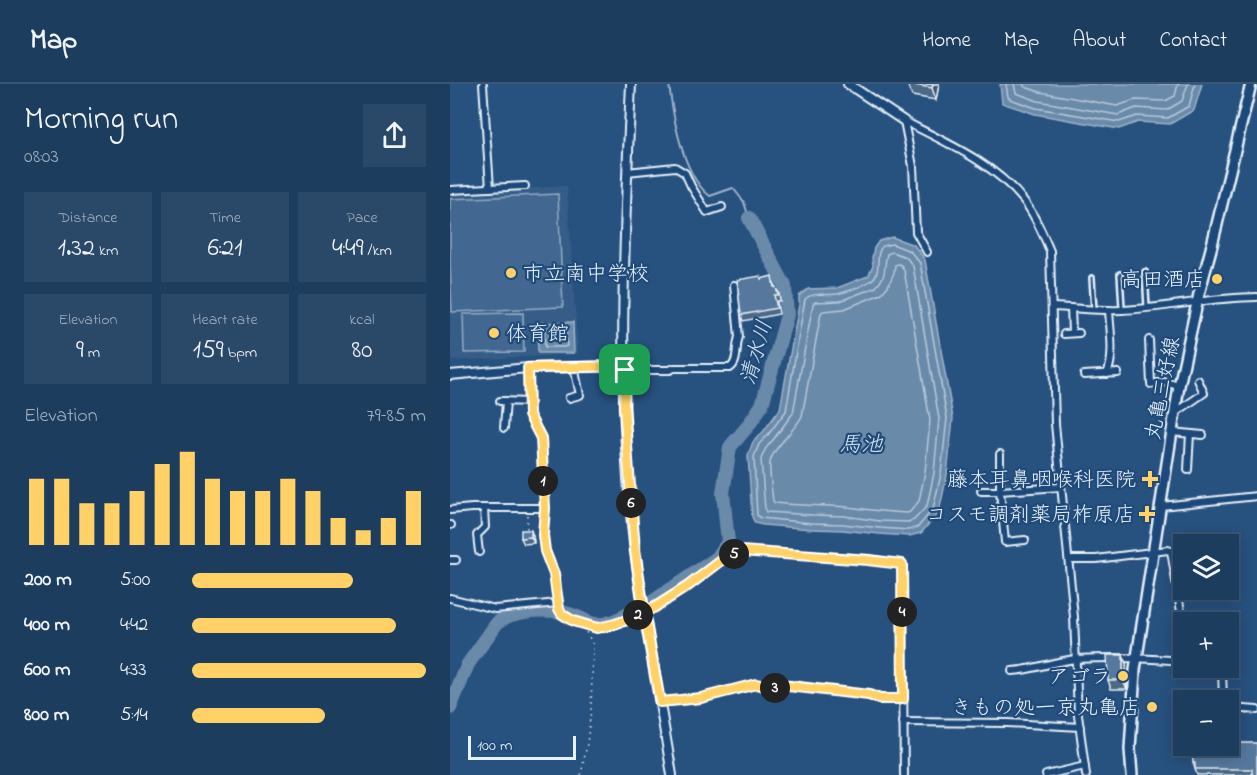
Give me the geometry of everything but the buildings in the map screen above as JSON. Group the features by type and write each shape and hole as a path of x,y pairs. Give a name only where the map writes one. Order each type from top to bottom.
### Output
{"main road":[{"name":"丸亀三好線","path":"1132,775 1130,749 1137,659 1174,413 1197,301 1251,84"}],"street":[{"path":"483,84 490,188"},
{"path":"631,84 624,277 624,407 635,550 672,775"},
{"path":"848,84 904,121 969,155 998,174 1025,202 1050,251 1055,424 1074,618 1078,715 1086,775"},
{"path":"904,121 913,166 916,232 927,252"},
{"path":"627,172 675,167 685,173 707,212 722,207"},
{"path":"450,190 525,186"},
{"path":"450,375 528,368 670,370 674,368 730,368 735,363 736,344 739,337 734,285"},
{"path":"1053,307 1122,310 1257,297"},
{"path":"1064,334 1076,333 1071,308"},
{"path":"1107,374 1111,366 1109,310"},
{"path":"1149,340 1151,384 1164,382 1179,386"},
{"path":"569,398 580,395 574,367"},
{"path":"528,368 529,415 541,438 545,551 554,574 560,609"},
{"path":"1143,371 1150,371"},
{"path":"1084,375 1118,373"},
{"path":"1174,413 1204,393 1198,380"},
{"path":"504,428 503,401 528,402"},
{"path":"1171,432 1203,435"},
{"path":"1188,470 1190,434"},
{"path":"1000,454 999,491 1005,542 1025,540"},
{"path":"981,491 1061,487"},
{"path":"1161,506 1257,496"},
{"path":"479,552 477,535 485,527 484,508"},
{"path":"450,510 545,508"},
{"path":"450,598 495,609 560,609 584,625 605,628 655,607 721,561 741,551 902,564 904,775"},
{"path":"1069,559 1096,559 1171,551 1180,612"},
{"path":"1012,671 1076,659 1173,661"},
{"path":"660,702 701,698 756,684 774,688 788,686 869,695 880,699 903,699"},
{"path":"1239,709 1257,710"},
{"path":"903,722 1007,723 1080,727"},
{"path":"1047,775 1085,766"}],"lane":[{"path":"1145,272 1148,307"},
{"path":"1120,274 1122,310"},
{"path":"1092,278 1094,310"}],"path":[{"path":"526,508 527,532"},
{"path":"581,775 591,710 593,645 584,625"}],"shaded area":[{"name":"市立南中学校","path":"567,186 578,354 450,361 450,192"},
{"name":"市立南中学校","path":"558,194 563,307 452,312 450,199"},
{"name":"体育館","path":"523,313 524,352 464,353 463,314"}],"water":[{"path":"1000,84 1202,84 1194,110 1170,124 1138,122 1119,129 1035,114 1002,103"},
{"name":"馬池","path":"892,237 914,245 925,260 953,418 947,475 939,512 921,533 909,536 755,523 752,517 748,455 753,442 780,409 799,296 808,289 837,288 868,276 873,266 874,248 879,241"},
{"path":"573,322 574,353 538,353 537,323"}],"waterway":[{"name":"清水川","path":"669,84 680,144 692,174 700,187 710,196 733,188 744,202 749,218"},
{"name":"清水川","path":"652,602 717,558 728,542 723,493 730,447 762,405 787,315 785,286 749,218"},
{"name":"清水川","path":"450,708 468,664 497,623 504,618 522,612 552,611 572,615 595,624 605,624 635,611"}],"place":[{"name":"市立南中学校","path":"511,273"},
{"name":"高田酒店","path":"1217,279"},
{"name":"体育館","path":"494,333"},
{"name":"藤本耳鼻咽喉科医院","path":"1150,479"},
{"name":"コスモ調剤薬局柞原店","path":"1147,514"},
{"name":"アゴラ","path":"1123,676"},
{"name":"きもの処一京丸亀店","path":"1152,707"}],"route":[{"path":"625,370 624,407 635,550 644,612 688,586 721,561 741,551 902,564 903,699 880,699 869,695 829,689 788,686 774,688 756,684 701,698 660,702 644,612 605,628 587,626 562,614 559,609 554,574 545,551 541,438 529,415 528,368 625,366 625,370"}]}
